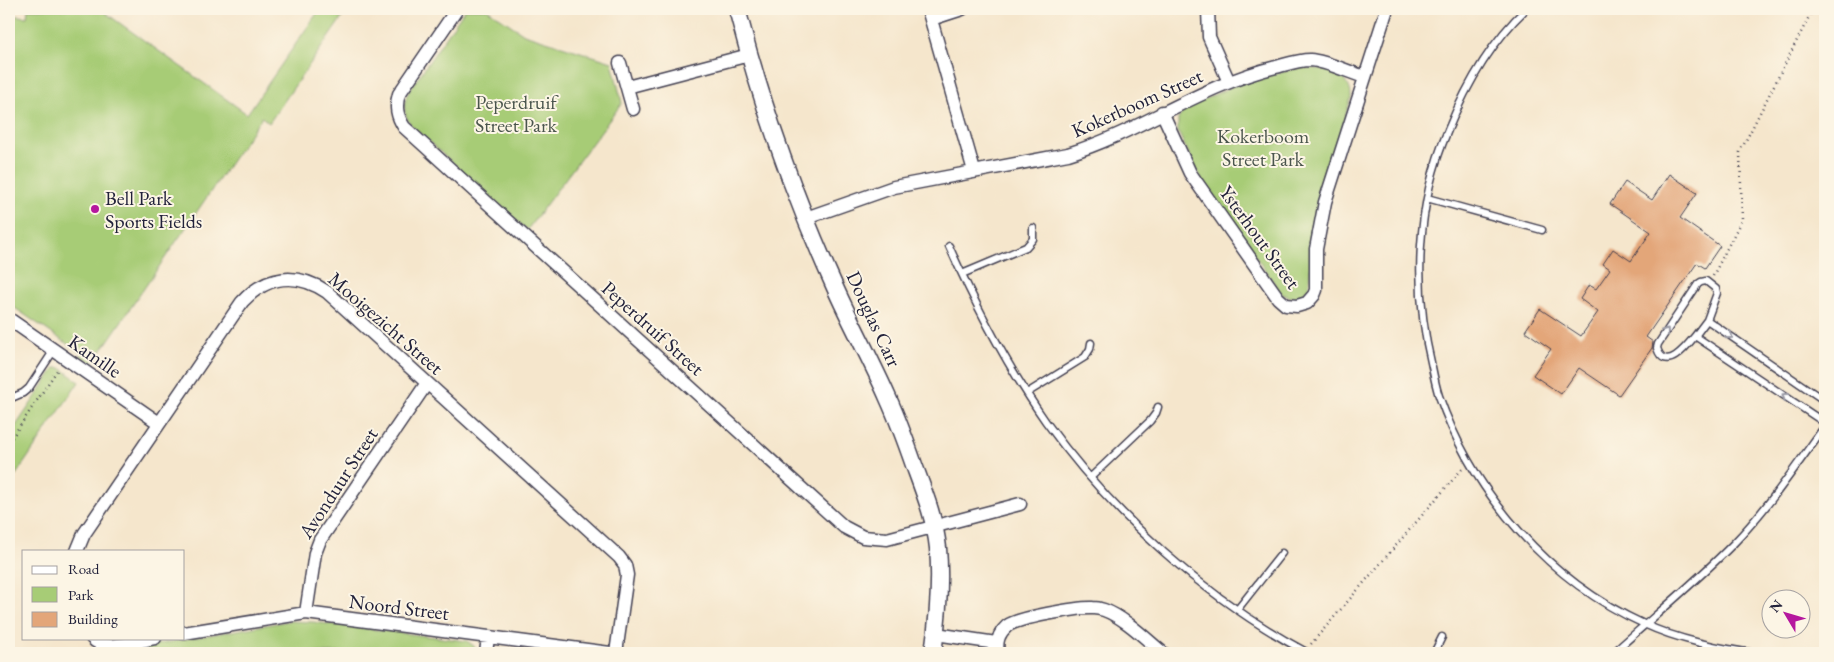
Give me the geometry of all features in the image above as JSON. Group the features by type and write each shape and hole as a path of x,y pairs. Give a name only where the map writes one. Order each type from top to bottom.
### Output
{"street":[{"name":"Peperdruif Street","path":"457,9 399,94 397,101 398,114 404,127 844,527 856,535 879,540 887,539 1020,504"},
{"name":"Douglas Carr","path":"736,9 778,146 806,218 833,284 894,411 921,483 934,526 940,580 933,653"},
{"path":"962,9 929,14 974,171"},
{"path":"1208,9 1209,37 1229,82"},
{"name":"Ysterhout Street","path":"1162,112 1190,173 1278,298 1286,305 1302,305 1311,299 1316,290 1316,249 1325,202 1386,9"},
{"path":"627,87 749,55"},
{"name":"Kokerboom Street","path":"806,218 894,187 1068,154 1094,146 1162,112 1261,70 1304,60 1320,62 1364,77"},
{"path":"620,63 634,109"},
{"name":"Mooigezicht Street","path":"77,550 84,534 242,302 256,290 272,282 299,280 309,282 327,292 619,557 625,566 627,575 616,653"},
{"name":"Kamille","path":"9,319 160,423"},
{"name":"Avonduur Street","path":"306,613 315,553 320,540 427,383"},
{"path":"936,634 997,648 1001,632 1008,625 1021,620 1094,607 1107,611 1123,621 1163,653"},
{"name":"Noord Street","path":"185,634 306,613 610,653"},
{"path":"486,653 488,637"},
{"path":"94,641 103,646 112,646 144,640"}],"lane":[{"path":"1526,9 1517,17 1492,49 1458,104 1437,155 1427,198 1421,242 1420,281 1426,338 1439,395 1469,461 1494,502 1545,558 1577,584 1607,604 1645,625 1678,637 1755,653"},
{"path":"1427,198 1542,230"},
{"path":"962,274 1026,247 1033,239 1033,228"},
{"path":"949,246 1008,361 1027,393 1046,421 1091,477 1127,516 1186,571 1237,610 1306,652"},
{"path":"1706,281 1710,283 1716,288 1717,293 1707,320 1677,356 1666,358 1658,353 1657,348 1661,338 1698,284 1706,281"},
{"path":"1707,320 1825,401"},
{"path":"1613,653 1679,595 1735,542 1781,486 1825,424 1695,336"},
{"path":"1027,393 1085,357 1090,350 1091,343"},
{"path":"9,399 29,388 54,350"},
{"path":"1091,477 1150,421 1158,407"},
{"path":"1237,610 1282,553"},
{"path":"1434,653 1442,637"}],"path":[{"path":"1710,283 1742,219 1740,152 1813,9"},
{"path":"9,442 65,358"},
{"path":"1306,652 1469,461"}],"green space":[{"name":"Bell Park Sports Fields","path":"28,9 100,9 247,114 320,9 348,9 269,123 262,117 92,364 80,356 82,354 9,304 9,15 27,17"},
{"name":"Peperdruif Street Park","path":"465,9 487,9 524,34 612,62 622,103 527,230 414,128 406,115 405,101 409,91"},
{"name":"Kokerboom Street Park","path":"1298,68 1324,70 1340,77 1350,89 1351,98 1314,217 1309,287 1300,295 1290,297 1282,294 1202,181 1178,132 1178,119 1186,108 1235,85"},
{"path":"55,368 61,368 79,382 9,485 9,436"},
{"path":"288,621 313,622 467,641 474,646 477,653 108,653"}],"building":[{"path":"1669,174 1697,193 1680,218 1720,246 1705,268 1697,263 1646,337 1653,342 1652,348 1619,395 1579,368 1561,394 1533,375 1551,349 1525,331 1540,309 1581,336 1598,312 1580,299 1589,285 1596,289 1610,269 1603,264 1613,249 1631,261 1651,232 1610,204 1625,182 1652,200"}],"place":[{"name":"Bell Park Sports Fields","path":"95,209"}]}
